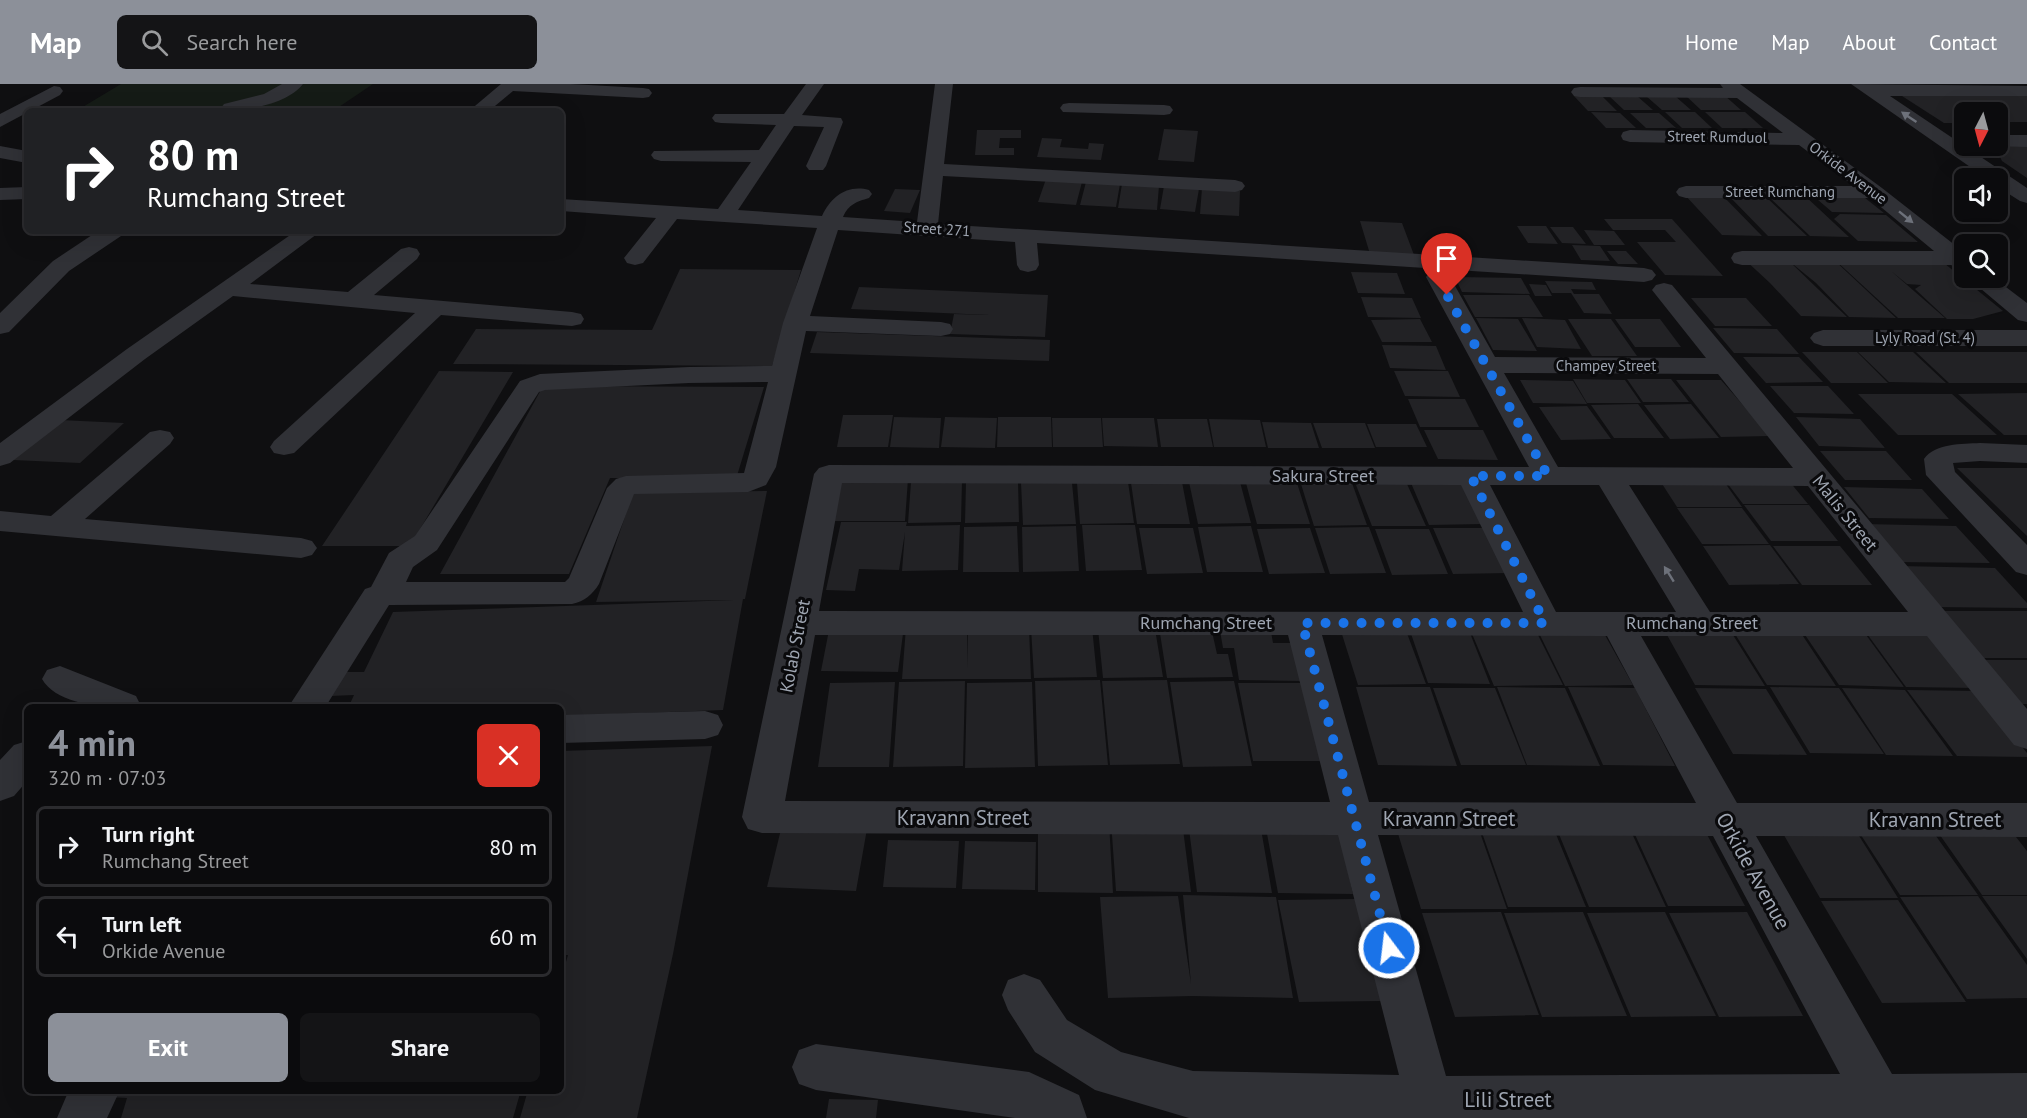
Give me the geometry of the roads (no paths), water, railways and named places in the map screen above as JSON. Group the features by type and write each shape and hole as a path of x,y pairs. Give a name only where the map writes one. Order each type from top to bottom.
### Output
{"street":[{"path":"230,108 270,98 294,84"},
{"path":"724,215 815,84"},
{"path":"927,228 936,170 944,84"},
{"path":"482,108 511,85 643,93"},
{"path":"1580,92 1736,88"},
{"name":"Orkide Avenue","path":"1736,88 1875,192 1954,256"},
{"path":"1865,88 2027,91"},
{"path":"1865,88 2026,195"},
{"path":"0,121 8,111 54,91"},
{"path":"1069,108 1164,110"},
{"path":"721,118 834,122 816,166"},
{"name":"Street Rumduol","path":"1630,136 1803,139"},
{"path":"1945,141 1954,141"},
{"path":"2008,141 2027,141"},
{"path":"0,152 24,156"},
{"path":"661,155 763,156"},
{"path":"936,170 1235,186"},
{"name":"Street Rumchang","path":"1686,192 1875,192"},
{"path":"0,194 24,193"},
{"path":"308,704 377,597 384,594 572,592 583,584 622,488 626,485 748,483 756,479 762,467 797,318 830,222 838,204 850,196 862,194"},
{"name":"Street 271","path":"564,205 1313,255 1654,282"},
{"path":"635,258 672,212"},
{"path":"0,327 61,266 109,234"},
{"path":"0,457 136,354 306,234"},
{"path":"1025,235 1028,265"},
{"path":"353,300 409,254"},
{"path":"1742,258 1954,262"},
{"path":"1437,277 1548,476"},
{"name":"Malis Street","path":"1654,282 1726,366 2027,735"},
{"path":"1994,288 2017,304 2027,315"},
{"path":"228,289 572,319"},
{"path":"284,447 435,307"},
{"path":"797,318 941,329"},
{"name":"Lyly Road (St. 4)","path":"1823,338 2027,338"},
{"name":"Champey Street","path":"1486,365 1726,366"},
{"path":"384,594 400,561 426,543 529,387 540,382 689,375 782,374"},
{"path":"58,526 160,438"},
{"path":"2027,454 1964,453 1942,456 1938,459 1941,475 2027,564"},
{"name":"Sakura Street","path":"829,474 1816,477"},
{"name":"Kolab Street","path":"762,817 829,474"},
{"path":"1471,476 1545,623"},
{"path":"1608,476 1700,623"},
{"path":"0,521 301,548"},
{"name":"Rumchang Street","path":"799,623 1936,624"},
{"path":"1302,623 1429,1100"},
{"name":"Orkide Avenue","path":"1617,623 1885,1109"},
{"path":"73,692 116,704"},
{"path":"564,729 705,724"},
{"path":"0,786 24,759"},
{"name":"Kravann Street","path":"762,817 2027,820"},
{"name":"Lili Street","path":"1024,995 1051,1036 1112,1073 1193,1095 1885,1109 2027,1097"},
{"path":"816,1067 1029,1096 1062,1112 1063,1118"},
{"path":"81,1118 94,1094"}]}
